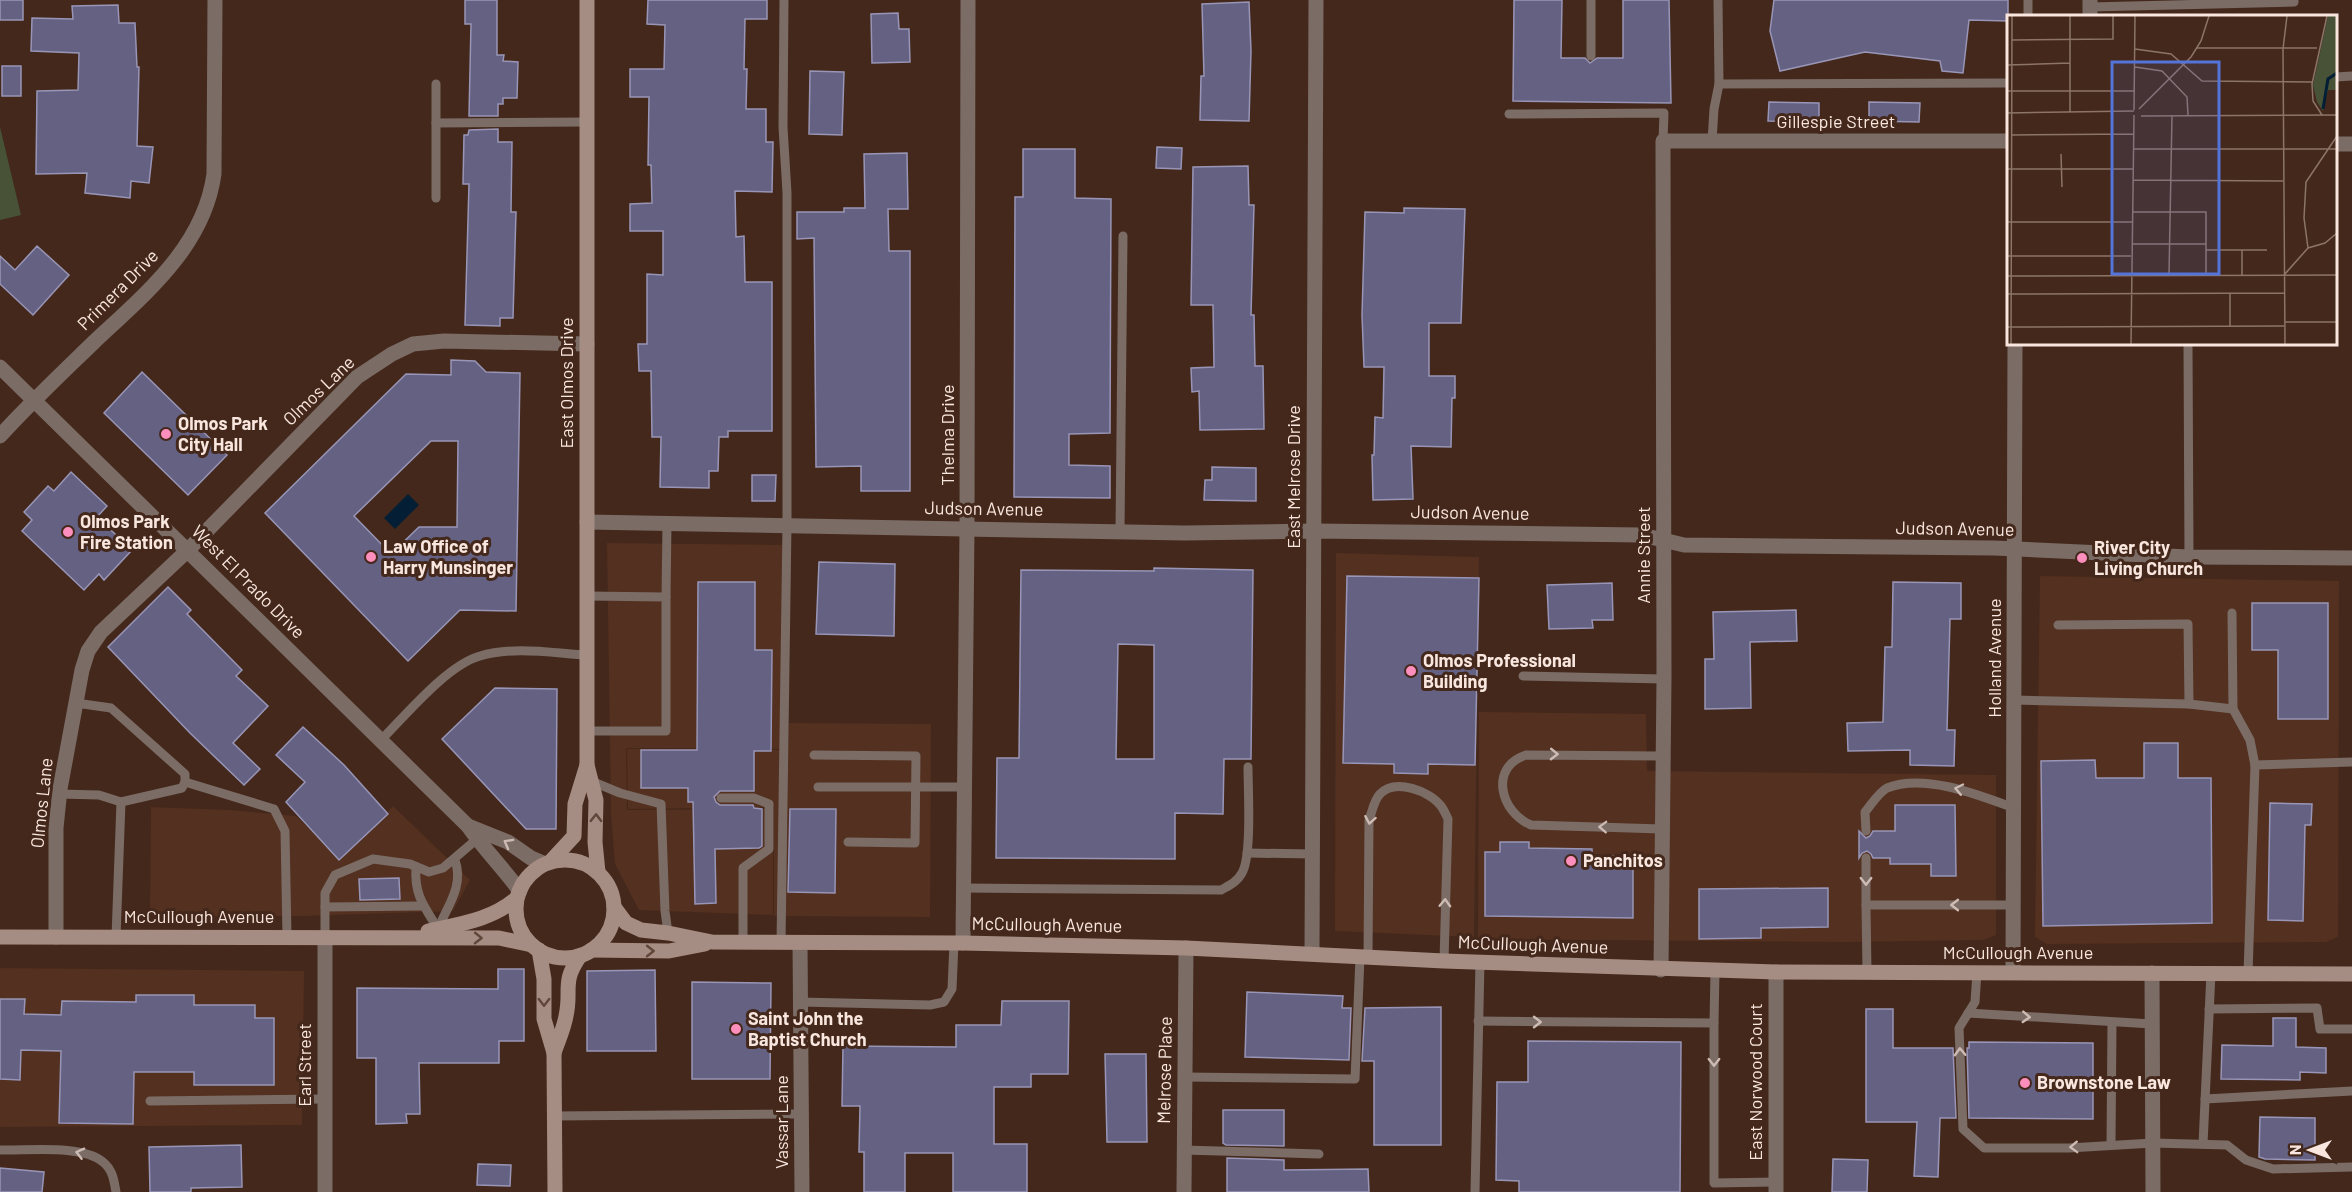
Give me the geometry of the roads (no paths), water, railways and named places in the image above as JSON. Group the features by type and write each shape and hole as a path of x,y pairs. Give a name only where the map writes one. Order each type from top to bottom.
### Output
{"main road":[{"name":"East Olmos Drive","path":"548,863 574,836 575,804 586,765 587,0"},
{"name":"East Olmos Drive","path":"586,765 596,800 595,842 598,872"},
{"path":"554,1053 567,1015 567,981 573,966 609,932 614,907 612,894 598,872 576,861 548,863 529,875 518,894 516,911 518,923 535,948 544,979 544,1019 554,1053 555,1192"},
{"name":"McCullough Avenue","path":"399,937 479,920 503,910 518,894"},
{"name":"McCullough Avenue","path":"614,907 626,923 641,930 712,942 958,943 1186,948 1661,970 2352,974"},
{"name":"McCullough Avenue","path":"0,937 499,938 535,948"},
{"name":"McCullough Avenue","path":"586,953 669,951 712,942"},
{"path":"535,948 555,957 567,958 586,953"}],"street":[{"name":"Primera Drive","path":"0,436 34,399 164,275 184,249 202,218 212,193 214,174 215,0"},
{"name":"Thelma Drive","path":"958,943 964,888 968,0"},
{"name":"East Melrose Drive","path":"1312,953 1316,0"},
{"name":"Gillespie Street","path":"1663,141 2007,141"},
{"name":"Annie Street","path":"1661,970 1664,679 1663,141"},
{"name":"Olmos Lane","path":"56,937 56,828 59,794 82,670 88,651 101,633 188,550 357,377 392,354 413,344 444,341 587,344"},
{"name":"Holland Avenue","path":"2013,972 2015,345"},
{"name":"West El Prado Drive","path":"0,367 473,832 518,894"},
{"name":"Judson Avenue","path":"586,522 1120,531 1642,535 1684,545 2015,550 2189,557 2352,558"},
{"name":"West El Prado Drive","path":"473,832 508,842 531,858 548,863"},
{"name":"Earl Street","path":"325,937 325,1192"},
{"name":"Vassar Lane","path":"800,943 802,1192"},
{"name":"Melrose Place","path":"1184,1192 1186,948"},
{"name":"East Norwood Court","path":"1776,972 1776,1187"},
{"path":"2152,973 2153,1192"}],"lane":[{"path":"781,943 781,811 787,525 787,193 783,127 783,0"},
{"path":"1591,56 1592,0"},
{"path":"1712,141 1714,108 1719,84 1718,0"},
{"path":"2090,8 2294,2 2294,0"},
{"path":"2337,77 2352,76"},
{"path":"1719,84 2007,83"},
{"path":"436,84 436,198"},
{"path":"1509,114 1664,113 1663,141"},
{"path":"436,123 587,122"},
{"path":"1120,531 1123,236"},
{"path":"2188,345 2189,557"},
{"path":"586,731 666,731 667,524"},
{"path":"586,596 666,597"},
{"path":"2232,613 2233,708 2250,740 2255,765 2248,974"},
{"path":"2058,625 2188,624 2189,704"},
{"path":"381,740 442,679 478,656 512,651 586,655"},
{"path":"1523,676 1664,679"},
{"path":"2014,700 2189,704 2233,708"},
{"path":"59,794 99,795 121,802 182,788 186,782 185,774 111,708 76,703"},
{"path":"814,755 916,756 915,843 848,842"},
{"path":"1662,756 1526,755 1515,758 1508,767 1502,790 1511,812 1519,820 1531,825 1662,829"},
{"path":"2255,765 2352,762"},
{"path":"964,888 1221,890 1235,883 1244,871 1247,854 1248,767"},
{"path":"591,781 620,793 661,804 665,911 668,933"},
{"path":"186,782 274,809 285,831 286,937"},
{"path":"1866,831 1865,812 1886,788 1916,783 1963,789 2014,808"},
{"path":"818,787 964,787"},
{"path":"1185,1077 1355,1079 1364,957 1369,820 1381,793 1394,787 1406,787 1424,792 1441,805 1448,819 1444,961"},
{"path":"721,798 754,798 769,804 769,849 743,868 743,943"},
{"path":"116,937 121,802"},
{"path":"769,812 781,811"},
{"path":"325,937 325,893 335,875 373,860 410,864 429,872 443,868 455,860 473,832"},
{"path":"1247,854 1312,854"},
{"path":"1866,858 1867,972"},
{"path":"438,929 458,886 459,872 455,860"},
{"path":"416,867 415,882 423,906 438,929"},
{"path":"1866,905 2014,905"},
{"path":"325,907 423,906"},
{"path":"801,1002 930,1005 944,1002 951,990 958,943"},
{"path":"1476,1192 1480,963"},
{"path":"1715,971 1714,1184 1776,1187"},
{"path":"1977,972 1975,1002 1959,1028 1963,1130 1984,1148 2153,1143 2227,1145 2246,1160 2273,1169 2352,1167"},
{"path":"2204,1144 2211,973"},
{"path":"2209,1009 2318,1008 2320,1029 2352,1029"},
{"path":"1968,1013 2152,1024"},
{"path":"1478,1022 1714,1023"},
{"path":"2111,1145 2112,1022"},
{"path":"2205,1099 2352,1090"},
{"path":"150,1101 325,1099"},
{"path":"555,1116 801,1114"},
{"path":"0,1150 71,1151 90,1155 103,1161 113,1174 116,1192"},
{"path":"1183,1150 1319,1154"}],"water":[{"path":"408,494 419,505 395,529 384,518"}],"place":[{"name":"Olmos Park City Hall","path":"166,434"},
{"name":"Olmos Park Fire Station","path":"68,532"},
{"name":"Law Office of Harry Munsinger","path":"371,557"},
{"name":"River City Living Church","path":"2082,558"},
{"name":"Olmos Professional Building","path":"1411,671"},
{"name":"Panchitos","path":"1571,861"},
{"name":"Saint John the Baptist Church","path":"736,1029"},
{"name":"Brownstone Law","path":"2025,1083"}]}
